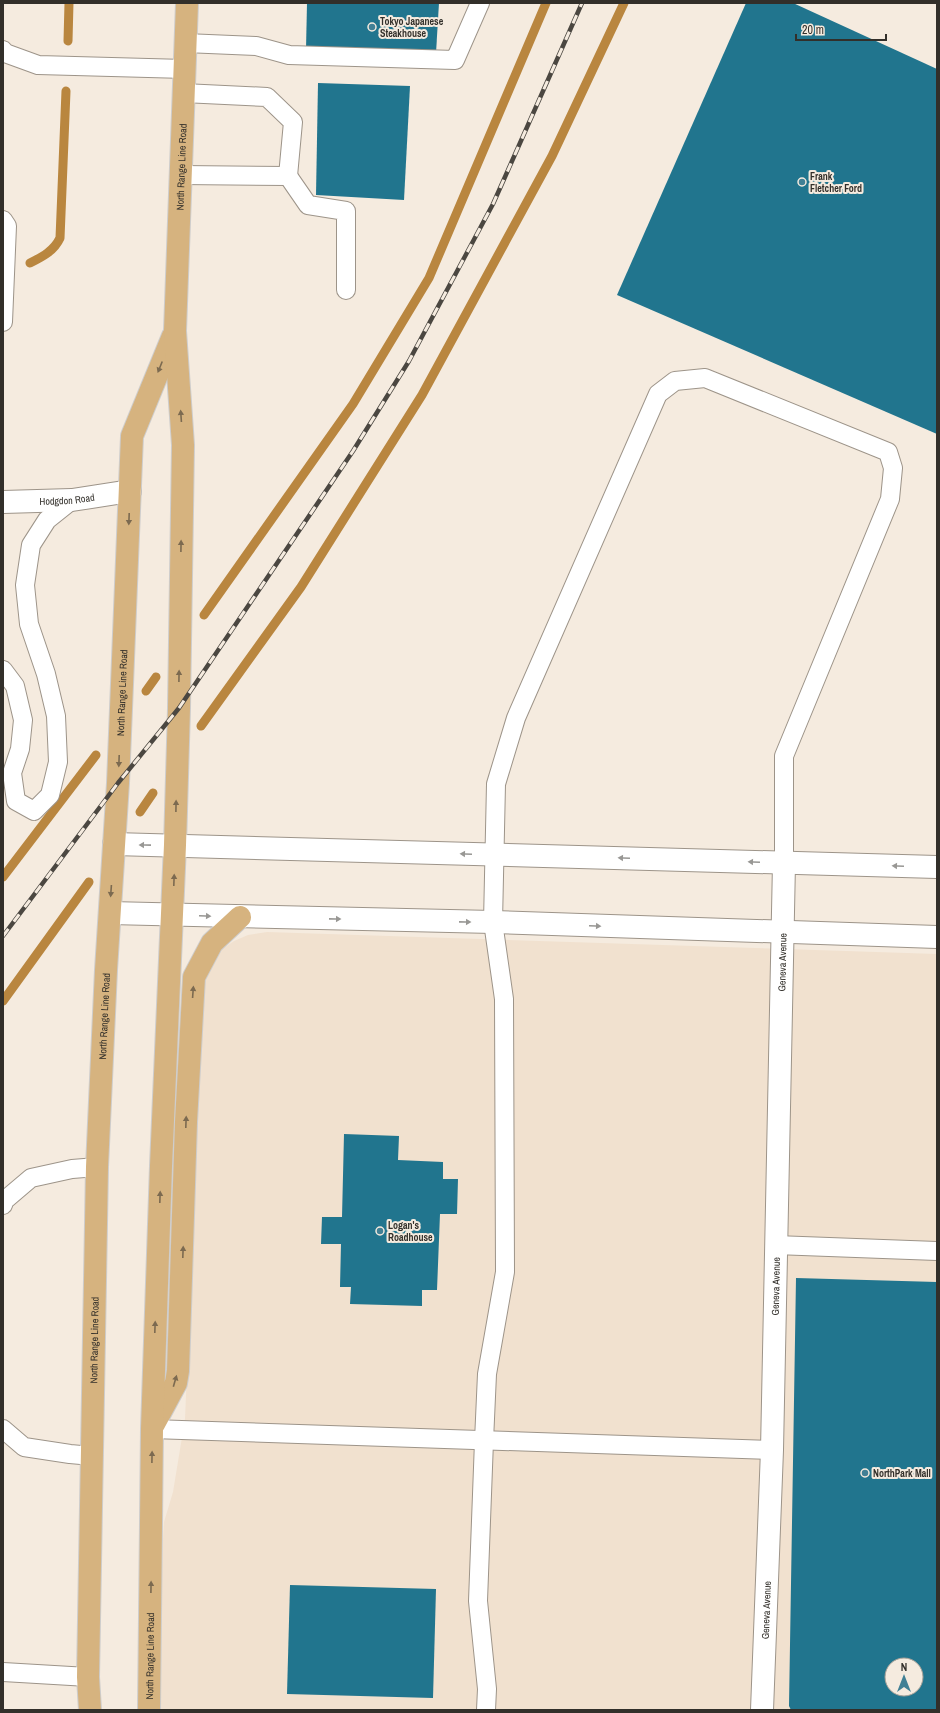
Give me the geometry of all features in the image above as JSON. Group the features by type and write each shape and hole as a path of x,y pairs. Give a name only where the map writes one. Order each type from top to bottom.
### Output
{"main road":[{"name":"North Range Line Road","path":"150,1710 152,1428 161,1158 175,845 183,445 175,331 187,3"},
{"name":"North Range Line Road","path":"90,1710 88,1677 97,1167 118,783 132,436 175,331"},
{"path":"152,1428 176,1383 178,1371 183,1252 186,1114 194,977 212,943 240,917"}],"street":[{"name":"Hodgdon Road","path":"3,502 72,500 130,491"},
{"path":"114,844 937,867"},
{"name":"Geneva Avenue","path":"762,1710 772,1450 775,1246 784,932 784,863"},
{"path":"110,913 493,922 937,937"}],"lane":[{"path":"185,43 256,46 289,55 454,60 480,3"},
{"path":"3,50 5,53 38,65 185,69"},
{"path":"183,92 267,96 293,122 288,176 308,205 346,211 346,290"},
{"path":"181,175 288,176"},
{"path":"3,220 7,226 3,322"},
{"path":"486,1710 487,1689 478,1601 484,1441 487,1374 505,1272 504,999 493,922 493,855 496,784 516,718 658,394 676,381 705,378 888,452 893,468 890,499 784,756 784,863"},
{"path":"3,670 15,686 23,720 20,749 12,772 16,801 34,811 50,795 58,762 56,716 46,674 29,624 25,585 31,545 47,520 72,500"},
{"path":"3,1205 4,1201 31,1178 72,1169 97,1167"},
{"path":"775,1246 937,1251"},
{"path":"152,1428 484,1441 772,1450"},
{"path":"3,1429 24,1447 92,1456"},
{"path":"3,1672 88,1677"}],"shaded area":[{"path":"267,932 937,954 937,1710 158,1710 164,1522 173,1492 185,1419 198,995 211,960 222,949 234,941 248,935"}],"building":[{"name":"Tokyo Japanese Steakhouse","path":"307,3 439,3 436,53 306,50"},
{"name":"Frank Fletcher Ford","path":"746,3 793,3 937,69 937,434 617,295"},
{"path":"318,83 410,86 404,200 316,195"},
{"name":"Logan's Roadhouse","path":"344,1134 399,1136 398,1160 443,1162 443,1179 458,1179 457,1214 440,1214 437,1290 422,1290 422,1306 350,1304 351,1287 340,1287 341,1244 321,1244 322,1217 342,1217"},
{"name":"NorthPark Mall","path":"796,1278 937,1282 937,1710 791,1710 789,1706"},
{"path":"290,1585 436,1589 433,1698 287,1694"}],"waterway":[{"path":"68,41 69,3"},
{"path":"204,615 353,404 429,278 546,3"},
{"path":"201,726 301,587 422,395 552,156 624,3"},
{"path":"30,263 51,250 60,238 66,91"},
{"path":"146,691 156,677"},
{"path":"3,877 96,755"},
{"path":"140,812 153,793"},
{"path":"3,1001 89,882"}],"railway":[{"path":"3,936 118,783 179,708 353,451 409,361 493,204 582,3"}],"place":[{"name":"Tokyo Japanese Steakhouse","path":"372,27"},
{"name":"Frank Fletcher Ford","path":"802,182"},
{"name":"Logan's Roadhouse","path":"380,1231"},
{"name":"NorthPark Mall","path":"865,1473"}]}
